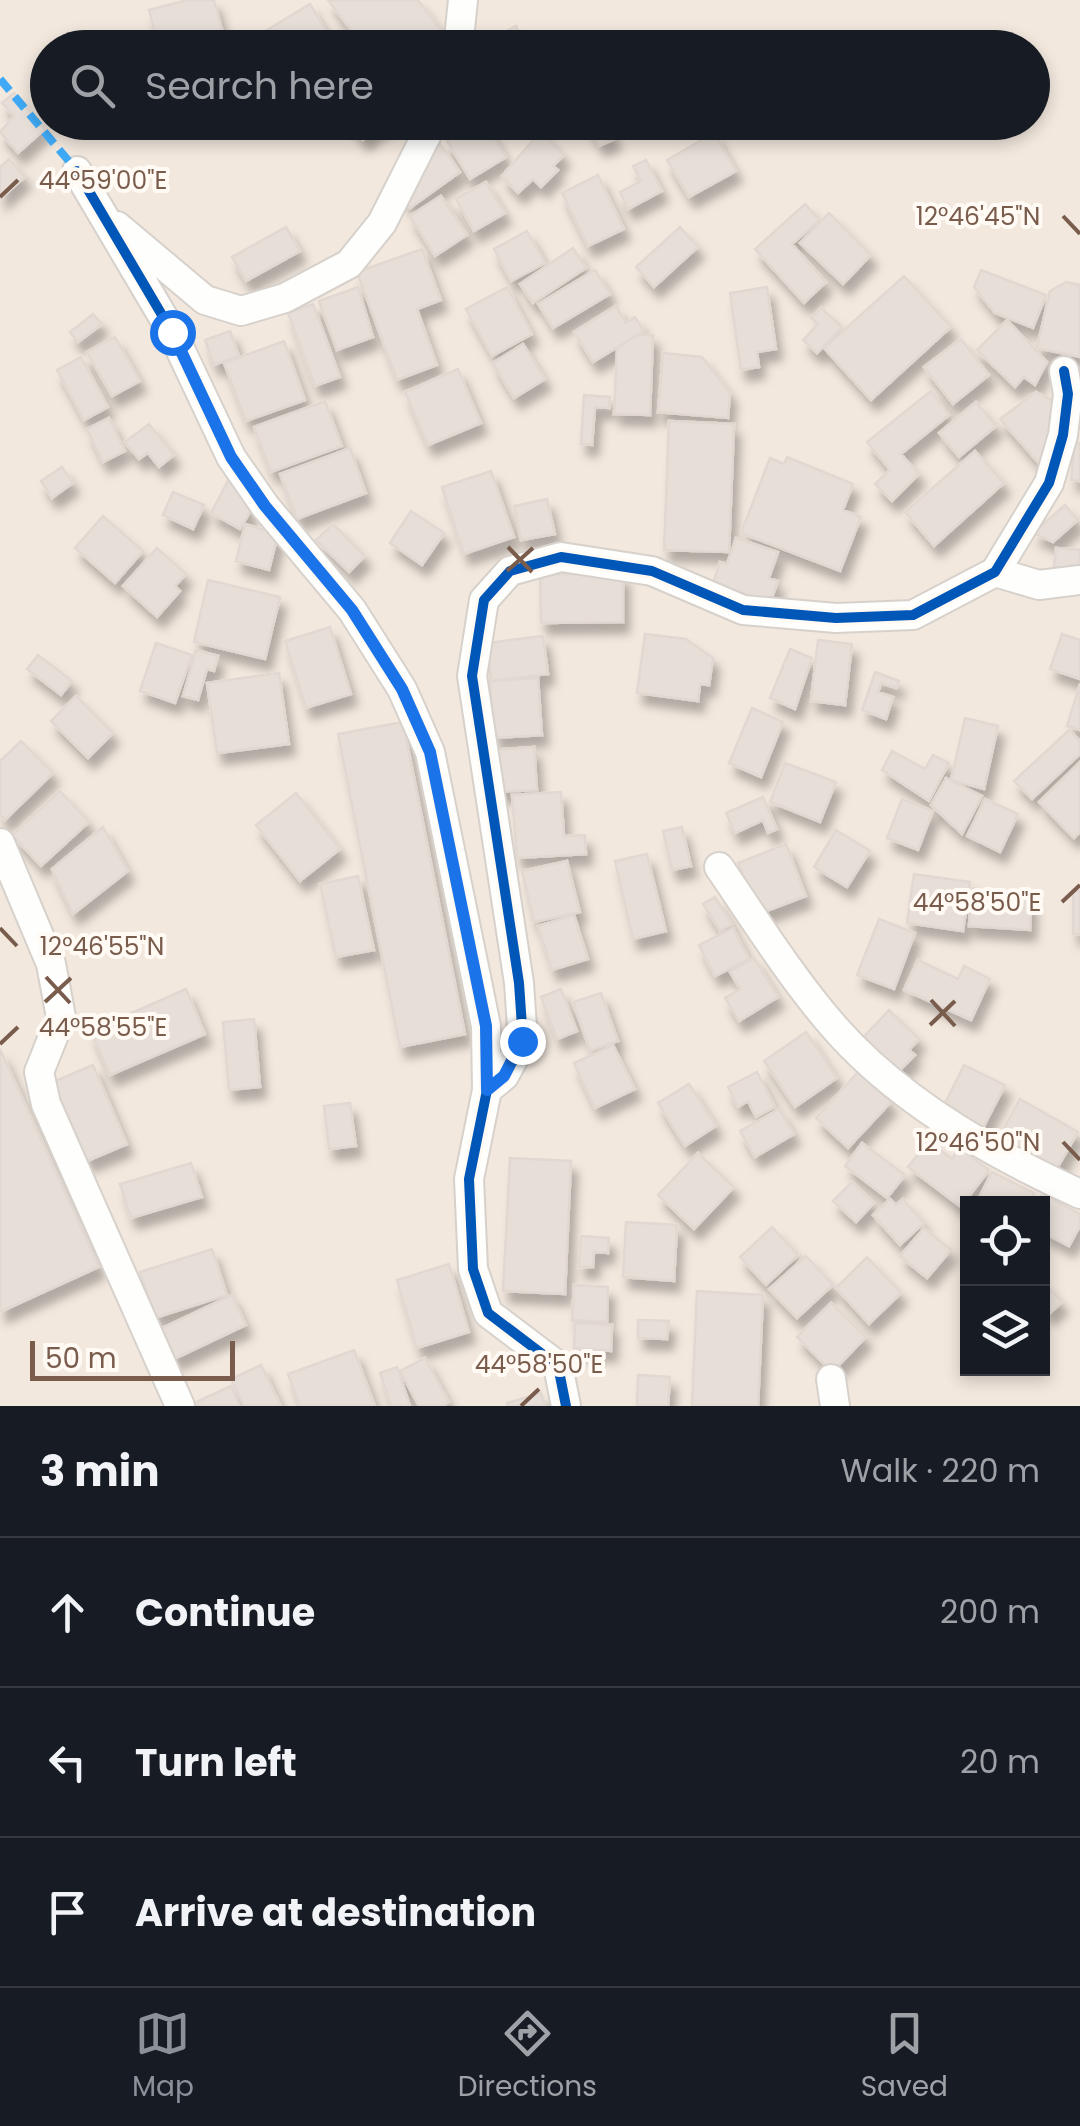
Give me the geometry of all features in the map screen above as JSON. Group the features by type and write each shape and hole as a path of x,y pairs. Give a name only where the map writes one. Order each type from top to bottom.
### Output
{"street":[{"path":"460,30 463,0"},
{"path":"104,216 205,300 241,311 285,298 349,264 382,224 424,140"},
{"path":"77,171 172,332 231,457 265,506 352,610 402,689 430,752 486,1026 487,1090 469,1179 472,1269 488,1313 558,1366 566,1406"},
{"path":"487,1090 504,1076 522,1041 519,983 472,676 484,600 510,571 561,558 652,571 744,610 836,618 913,616 995,572 1049,482 1063,434 1068,394 1064,372"},
{"path":"995,572 1039,584 1080,580"},
{"path":"0,843 50,964 61,1018 40,1072 46,1104 180,1406"},
{"path":"719,867 836,1030 904,1091 1027,1170 1080,1194"}],"shaded area":[{"path":"0,0 1080,0 1080,1406 0,1406"}],"building":[{"path":"187,0 214,0 222,30 154,30 149,10"},
{"path":"328,0 418,0 440,30 351,30"},
{"path":"310,4 325,30 267,30"},
{"path":"14,93 30,112 33,140 18,153 0,132 14,116 2,103"},
{"path":"495,140 506,157 470,179 447,141"},
{"path":"533,140 550,140 564,155 553,166 558,170 541,187 533,179 518,193 502,176"},
{"path":"702,140 718,140 736,171 689,197 667,160"},
{"path":"440,144 460,172 410,208 402,197 402,182"},
{"path":"9,159 25,177 0,199 0,167"},
{"path":"646,160 662,191 628,209 620,192 641,181 633,166"},
{"path":"598,175 624,229 588,246 562,193"},
{"path":"486,182 505,213 474,231 456,199"},
{"path":"441,196 467,235 435,256 410,216"},
{"path":"805,204 820,220 792,244 826,282 804,303 755,249"},
{"path":"829,213 871,255 843,284 800,243"},
{"path":"286,227 300,251 246,281 232,257"},
{"path":"680,227 698,247 654,287 636,267"},
{"path":"527,231 545,263 511,281 494,249"},
{"path":"573,248 586,268 533,303 520,284"},
{"path":"422,249 441,300 417,309 437,365 397,380 357,272"},
{"path":"595,270 610,294 553,328 538,304"},
{"path":"981,270 1046,295 1033,328 995,313 974,287"},
{"path":"904,276 951,327 871,400 824,348"},
{"path":"1066,282 1080,285 1080,357 1037,348 1050,291"},
{"path":"358,287 373,337 337,350 319,301"},
{"path":"507,287 532,334 492,356 466,309"},
{"path":"767,287 776,349 757,352 759,367 741,370 730,293"},
{"path":"313,304 340,377 315,386 288,313"},
{"path":"616,306 626,323 635,317 644,331 593,362 574,332"},
{"path":"821,308 842,327 817,353 803,340 818,324 811,318"},
{"path":"93,314 102,324 78,342 70,332"},
{"path":"1007,320 1047,362 1035,385 1024,377 1015,387 977,350"},
{"path":"230,331 239,356 214,365 205,340"},
{"path":"638,335 653,335 650,415 614,414 617,348"},
{"path":"115,337 140,381 112,396 87,352"},
{"path":"961,339 989,375 953,404 924,367"},
{"path":"284,341 305,400 246,421 224,363"},
{"path":"523,344 545,379 514,398 493,363"},
{"path":"663,353 702,357 730,393 728,418 658,412"},
{"path":"81,357 108,407 84,420 57,370"},
{"path":"458,369 481,423 428,445 405,392"},
{"path":"931,391 949,415 901,454 919,474 892,501 875,484 890,470 867,442"},
{"path":"1036,392 1063,406 1049,418 1057,427 1049,475 1000,419"},
{"path":"584,395 610,397 609,408 595,407 592,445 581,444"},
{"path":"325,401 342,446 271,472 254,427"},
{"path":"976,402 996,426 959,457 939,433"},
{"path":"109,418 125,451 103,462 87,429"},
{"path":"669,421 734,424 729,552 664,550"},
{"path":"149,424 174,455 159,467 148,453 139,459 125,442"},
{"path":"1075,443 1080,443 1080,481 1071,480"},
{"path":"350,448 366,493 297,519 280,474"},
{"path":"975,451 1004,483 934,546 905,512"},
{"path":"787,457 853,484 843,510 861,517 840,571 741,533 770,458 784,464"},
{"path":"62,467 73,483 52,498 41,481"},
{"path":"491,471 514,537 464,554 442,487"},
{"path":"229,479 251,510 240,529 211,513"},
{"path":"173,492 204,505 193,529 163,515"},
{"path":"547,499 555,534 521,540 514,506"},
{"path":"1065,505 1078,520 1053,542 1033,533"},
{"path":"411,511 444,533 422,565 390,543"},
{"path":"103,516 143,551 115,583 75,548"},
{"path":"245,524 278,534 269,570 236,561"},
{"path":"333,524 365,556 349,572 316,540"},
{"path":"736,538 778,552 769,578 778,581 769,606 712,586 720,562 727,564"},
{"path":"157,548 186,574 175,586 180,591 157,617 123,586"},
{"path":"1056,548 1080,550 1080,570 1054,567"},
{"path":"540,574 623,574 623,622 541,623"},
{"path":"208,580 280,597 265,659 194,642"},
{"path":"330,627 351,694 306,708 285,641"},
{"path":"645,634 686,639 713,658 709,685 700,684 698,701 637,693"},
{"path":"1062,634 1080,640 1080,679 1050,669"},
{"path":"543,636 548,674 491,681 487,643"},
{"path":"818,640 852,644 845,705 811,701"},
{"path":"156,643 192,655 175,703 140,691"},
{"path":"790,649 812,658 795,709 770,698"},
{"path":"196,650 218,656 214,671 207,669 198,700 183,696"},
{"path":"38,655 72,681 61,695 27,669"},
{"path":"875,672 899,681 896,688 881,683 878,692 893,697 886,719 862,710"},
{"path":"279,673 289,744 217,753 207,683"},
{"path":"538,678 542,735 494,738 490,681"},
{"path":"1080,684 1080,730 1067,726"},
{"path":"76,696 113,733 88,758 51,721"},
{"path":"752,708 783,722 761,777 729,763"},
{"path":"965,718 998,726 984,789 951,780"},
{"path":"403,722 465,1034 400,1047 338,734"},
{"path":"1069,730 1080,741 1080,754 1032,799 1014,781"},
{"path":"21,741 53,773 5,820 0,815 0,761"},
{"path":"534,747 537,790 496,792 493,750"},
{"path":"892,751 925,769 933,755 949,763 929,801 882,770"},
{"path":"1080,762 1080,832 1074,838 1039,802"},
{"path":"785,763 836,782 820,822 770,802"},
{"path":"946,778 982,796 962,834 931,805"},
{"path":"60,791 89,822 41,866 12,835"},
{"path":"561,792 564,836 585,835 586,854 517,858 512,795"},
{"path":"296,793 340,849 300,881 256,825"},
{"path":"763,797 777,829 768,833 763,820 735,833 726,813"},
{"path":"902,799 933,811 918,850 887,838"},
{"path":"985,799 1018,814 1000,852 967,836"},
{"path":"103,827 128,871 73,914 52,869"},
{"path":"682,827 691,866 672,870 663,831"},
{"path":"836,830 870,851 847,887 814,867"},
{"path":"786,844 806,896 759,914 738,863"},
{"path":"647,854 666,931 633,939 615,861"},
{"path":"567,861 580,912 534,922 522,871"},
{"path":"914,874 970,882 963,931 907,923"},
{"path":"358,876 374,950 336,957 320,884"},
{"path":"1073,891 1080,891 1080,934 1073,934"},
{"path":"1013,896 1031,898 1030,930 969,926 970,906 1012,909"},
{"path":"715,897 732,924 720,931 703,904"},
{"path":"574,915 588,959 552,970 538,926"},
{"path":"879,919 915,933 894,989 857,975"},
{"path":"733,928 749,959 715,976 699,945"},
{"path":"754,958 778,997 739,1021 725,998 740,989 730,972"},
{"path":"918,960 958,979 964,966 990,979 971,1020 904,990"},
{"path":"186,989 205,1034 110,1075 91,1031"},
{"path":"561,989 577,1031 557,1039 541,997"},
{"path":"601,993 618,1041 590,1051 573,1002"},
{"path":"889,1010 919,1039 909,1050 915,1055 894,1076 858,1043"},
{"path":"254,1019 260,1087 229,1090 223,1022"},
{"path":"806,1032 837,1078 795,1107 764,1061"},
{"path":"613,1045 635,1089 595,1108 574,1063"},
{"path":"0,1049 99,1267 0,1312"},
{"path":"93,1065 127,1144 87,1161 53,1082"},
{"path":"964,1065 1005,1085 983,1128 943,1107"},
{"path":"859,1071 891,1102 848,1148 816,1118"},
{"path":"757,1072 775,1107 756,1117 748,1101 738,1107 728,1087"},
{"path":"689,1084 716,1126 685,1146 658,1103"},
{"path":"1020,1099 1078,1132 1052,1177 995,1144"},
{"path":"350,1103 356,1146 329,1149 324,1106"},
{"path":"779,1109 794,1134 755,1157 740,1131"},
{"path":"928,1141 952,1159 959,1148 989,1170 969,1196 960,1196 960,1206 908,1167"},
{"path":"862,1143 905,1175 887,1198 845,1166"},
{"path":"698,1153 734,1187 694,1229 658,1195"},
{"path":"510,1158 571,1161 565,1294 503,1291"},
{"path":"191,1163 202,1197 131,1218 120,1184"},
{"path":"992,1172 1034,1193 1033,1196 980,1196"},
{"path":"852,1182 874,1203 856,1222 833,1201"},
{"path":"1050,1198 1080,1214 1080,1226 1069,1246 1050,1236"},
{"path":"890,1199 896,1205 903,1199 924,1223 900,1245 873,1215"},
{"path":"626,1222 677,1225 674,1281 623,1277"},
{"path":"772,1227 798,1255 766,1285 740,1257"},
{"path":"924,1228 951,1250 927,1278 900,1256"},
{"path":"581,1236 609,1238 608,1253 594,1252 593,1267 579,1267"},
{"path":"212,1249 227,1295 155,1318 140,1272"},
{"path":"806,1256 833,1285 797,1318 769,1289"},
{"path":"867,1257 901,1293 869,1324 836,1288"},
{"path":"449,1264 469,1332 417,1348 397,1280"},
{"path":"574,1285 608,1287 607,1322 572,1320"},
{"path":"1050,1289 1062,1302 1050,1313"},
{"path":"697,1291 763,1295 758,1406 692,1406"},
{"path":"232,1295 246,1325 174,1359 160,1329"},
{"path":"831,1303 866,1337 832,1372 797,1337"},
{"path":"638,1320 669,1321 667,1339 638,1338"},
{"path":"575,1323 612,1325 611,1351 574,1348"},
{"path":"354,1350 375,1406 300,1406 288,1374"},
{"path":"425,1358 449,1402 443,1406 419,1406 400,1371"},
{"path":"261,1365 281,1406 244,1406 231,1379"},
{"path":"397,1367 410,1406 391,1406 380,1373"},
{"path":"638,1375 670,1377 668,1406 637,1406"},
{"path":"231,1386 240,1406 195,1406 194,1403"},
{"path":"541,1393 545,1406 508,1406 507,1403"}],"marked path":[{"path":"0,79 30,115"},
{"path":"51,140 77,171"}],"cycle path":[{"path":"77,171 172,332 231,457 265,506 352,610 402,689 430,752 486,1026 487,1090 469,1179 473,1269 488,1313 558,1366 566,1406"},
{"path":"487,1090 504,1076 523,1041 519,983 472,676 484,600 510,571 561,557 652,571 743,610 836,618 913,615 995,572 1049,483 1063,435 1068,394 1064,371"}],"route":[{"path":"172,332 231,457 265,506 352,610 402,689 430,752 486,1026 487,1090 504,1076 522,1041"}]}
